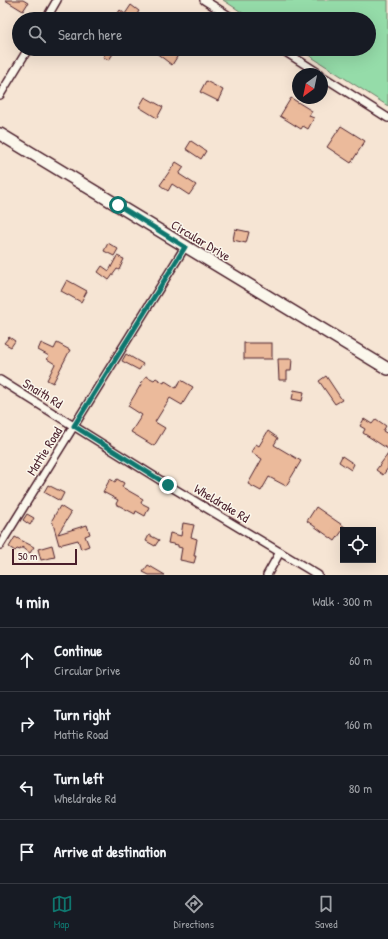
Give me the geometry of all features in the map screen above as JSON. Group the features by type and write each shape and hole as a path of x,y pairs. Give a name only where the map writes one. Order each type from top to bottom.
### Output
{"street":[{"path":"50,12 58,0"},
{"path":"204,0 223,12"},
{"path":"0,95 24,56"},
{"path":"292,56 310,68"},
{"path":"328,79 388,118"},
{"name":"Circular Drive","path":"0,134 185,247 387,367"},
{"name":"Mattie Road","path":"0,545 185,247"},
{"name":"Snaith Rd","path":"0,380 74,426"},
{"name":"Wheldrake Rd","path":"74,426 318,575"},
{"path":"267,575 280,552"}],"green space":[{"path":"223,0 388,0 388,106 310,56 376,56 376,12 241,12"}],"building":[{"path":"5,0 23,0 28,3 23,11"},
{"path":"131,5 139,11 138,12 126,12"},
{"path":"104,56 112,56 109,60"},
{"path":"160,56 178,56 172,65"},
{"path":"206,81 223,90 218,101 200,92"},
{"path":"145,97 163,107 157,118 139,107"},
{"path":"291,98 292,104 301,104 312,111 309,116 314,118 308,129 303,126 301,129 280,116"},
{"path":"341,126 365,141 351,163 327,147"},
{"path":"191,141 206,151 201,159 186,149"},
{"path":"176,162 184,167 179,174 196,185 189,195 172,184 168,191 160,185"},
{"path":"235,229 249,232 246,243 233,240"},
{"path":"108,243 118,249 114,256 104,251"},
{"path":"117,256 124,259 119,270 117,269 109,280 98,272 102,266 109,271"},
{"path":"67,280 87,291 81,302 61,291"},
{"path":"9,337 15,341 11,347 4,343"},
{"path":"41,343 54,349 57,343 70,350 53,383 47,380 55,364 47,359 49,356 38,350"},
{"path":"244,343 272,343 272,359 244,359"},
{"path":"126,354 143,364 139,370 122,361"},
{"path":"278,359 292,359 291,371 287,371 287,380 279,380"},
{"path":"146,376 154,380 156,378 164,383 165,381 176,388 181,380 193,387 182,405 170,398 155,422 165,428 154,446 131,432 142,415 128,406"},
{"path":"326,376 342,400 335,404 319,381"},
{"path":"294,390 304,392 302,401 292,399"},
{"path":"364,419 372,424 376,419 386,426 383,431 388,434 388,449 363,433 365,429 360,426"},
{"path":"268,431 278,438 274,445 301,461 286,486 269,477 261,491 248,484 262,459 251,452 256,444 259,446"},
{"path":"388,454 388,468 383,475 376,470"},
{"path":"342,456 354,464 351,470 339,462"},
{"path":"110,479 115,482 117,479 124,483 122,487 143,499 141,503 149,507 145,516 136,511 135,514 116,504 118,500 103,492"},
{"path":"48,485 64,493 60,501 44,492"},
{"path":"60,506 71,513 58,534 87,525 90,534 85,536 89,546 81,549 78,540 59,545 52,520"},
{"path":"316,507 345,527 340,527 340,534 335,541 307,521"},
{"path":"27,514 34,518 30,525 23,520"},
{"path":"183,523 194,525 191,537 197,539 194,563 180,560 182,548 178,547 178,545 168,543 170,533 181,536"},
{"path":"149,535 159,540 155,546 146,541"},
{"path":"15,537 34,547 30,553 22,547 20,550 17,549 15,551 9,547"},
{"path":"52,545 55,557 41,560 38,549"},
{"path":"148,565 165,575 149,575 143,572"}],"route":[{"path":"118,205 185,247 74,426 168,485"}]}
